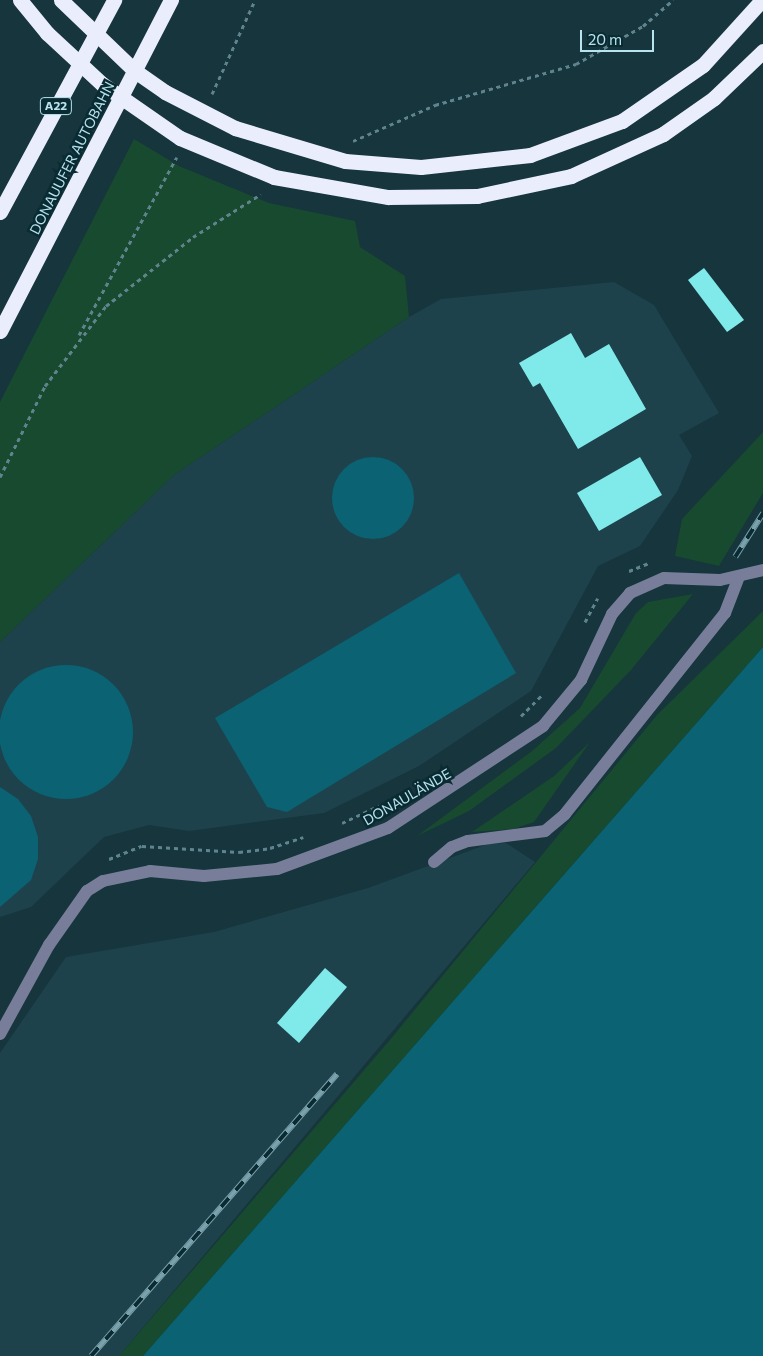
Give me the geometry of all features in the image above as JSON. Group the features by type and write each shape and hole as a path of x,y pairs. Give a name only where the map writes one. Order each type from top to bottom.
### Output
{"highway":[{"path":"20,0 47,33 102,84 180,138 274,177 388,197 477,196 571,176 670,129 714,98 763,51"},
{"path":"61,0 135,71 165,92 235,128 345,161 421,167 530,155 622,121 703,65 762,0"},
{"name":"A22","path":"0,212 114,0"},
{"name":"DONAUUFER AUTOBAHN","path":"0,331 172,0"}],"street":[{"name":"DONAULÄNDE","path":"0,1034 50,945 87,892 103,881 150,871 204,876 277,869 388,828 543,726 581,680 612,614 630,592 664,578 740,577 763,570"},
{"path":"434,862 452,847 468,841 544,831 565,814 725,613 740,577"}],"path":[{"path":"208,103 255,0"},
{"path":"0,477 41,394 76,340 120,254 178,154"},
{"path":"624,573 655,561"},
{"path":"584,628 589,608 605,590"},
{"path":"518,719 549,688"},
{"name":"DONAULÄNDE","path":"331,827 402,794"},
{"path":"100,866 142,846 239,852 270,848 314,833"}],"shaded area":[{"path":"614,282 654,305 719,413 679,435 692,456 678,490 640,546 598,566 531,691 419,766 324,813 189,831 149,825 104,837 31,907 0,917 0,642 174,475 409,317 441,299"},
{"path":"506,843 535,862 119,1356 0,1356 0,1053 66,957 214,932 368,888 488,844"}],"green space":[{"path":"134,139 179,166 269,203 355,221 360,247 405,276 409,317 174,475 0,642 0,402"},
{"path":"763,432 763,493 719,566 675,556 682,519"},
{"path":"693,594 631,670 556,748 469,811 417,836 532,751 580,708 636,613 648,602"},
{"path":"763,611 763,647 143,1356 119,1356 389,1041 657,715"},
{"path":"590,742 534,822 513,829 472,832 554,776"}],"water":[{"path":"373,457 389,460 402,469 411,482 414,498 411,514 402,527 389,536 373,539 357,536 344,527 335,514 332,498 335,482 344,469 357,460"},
{"path":"459,573 516,673 287,812 267,807 215,718"},
{"path":"763,647 763,1356 143,1356 497,951"},
{"path":"66,665 92,670 103,676 113,685 122,695 128,706 133,732 128,758 122,769 113,779 103,788 92,794 66,799 40,794 29,788 19,779 10,769 4,758 -1,732 4,706 10,695 19,685 29,676 40,670"},
{"path":"0,787 18,799 31,816 38,837 38,859 31,880 0,907"}],"building":[{"path":"704,268 744,320 727,332 688,280"},
{"path":"571,333 585,358 609,344 646,409 578,449 540,383 533,387 519,363"},
{"path":"640,457 662,495 599,531 577,493"},
{"path":"325,968 347,987 299,1043 277,1023"}],"railway":[{"path":"735,557 763,513"},
{"path":"91,1356 337,1074"}]}
